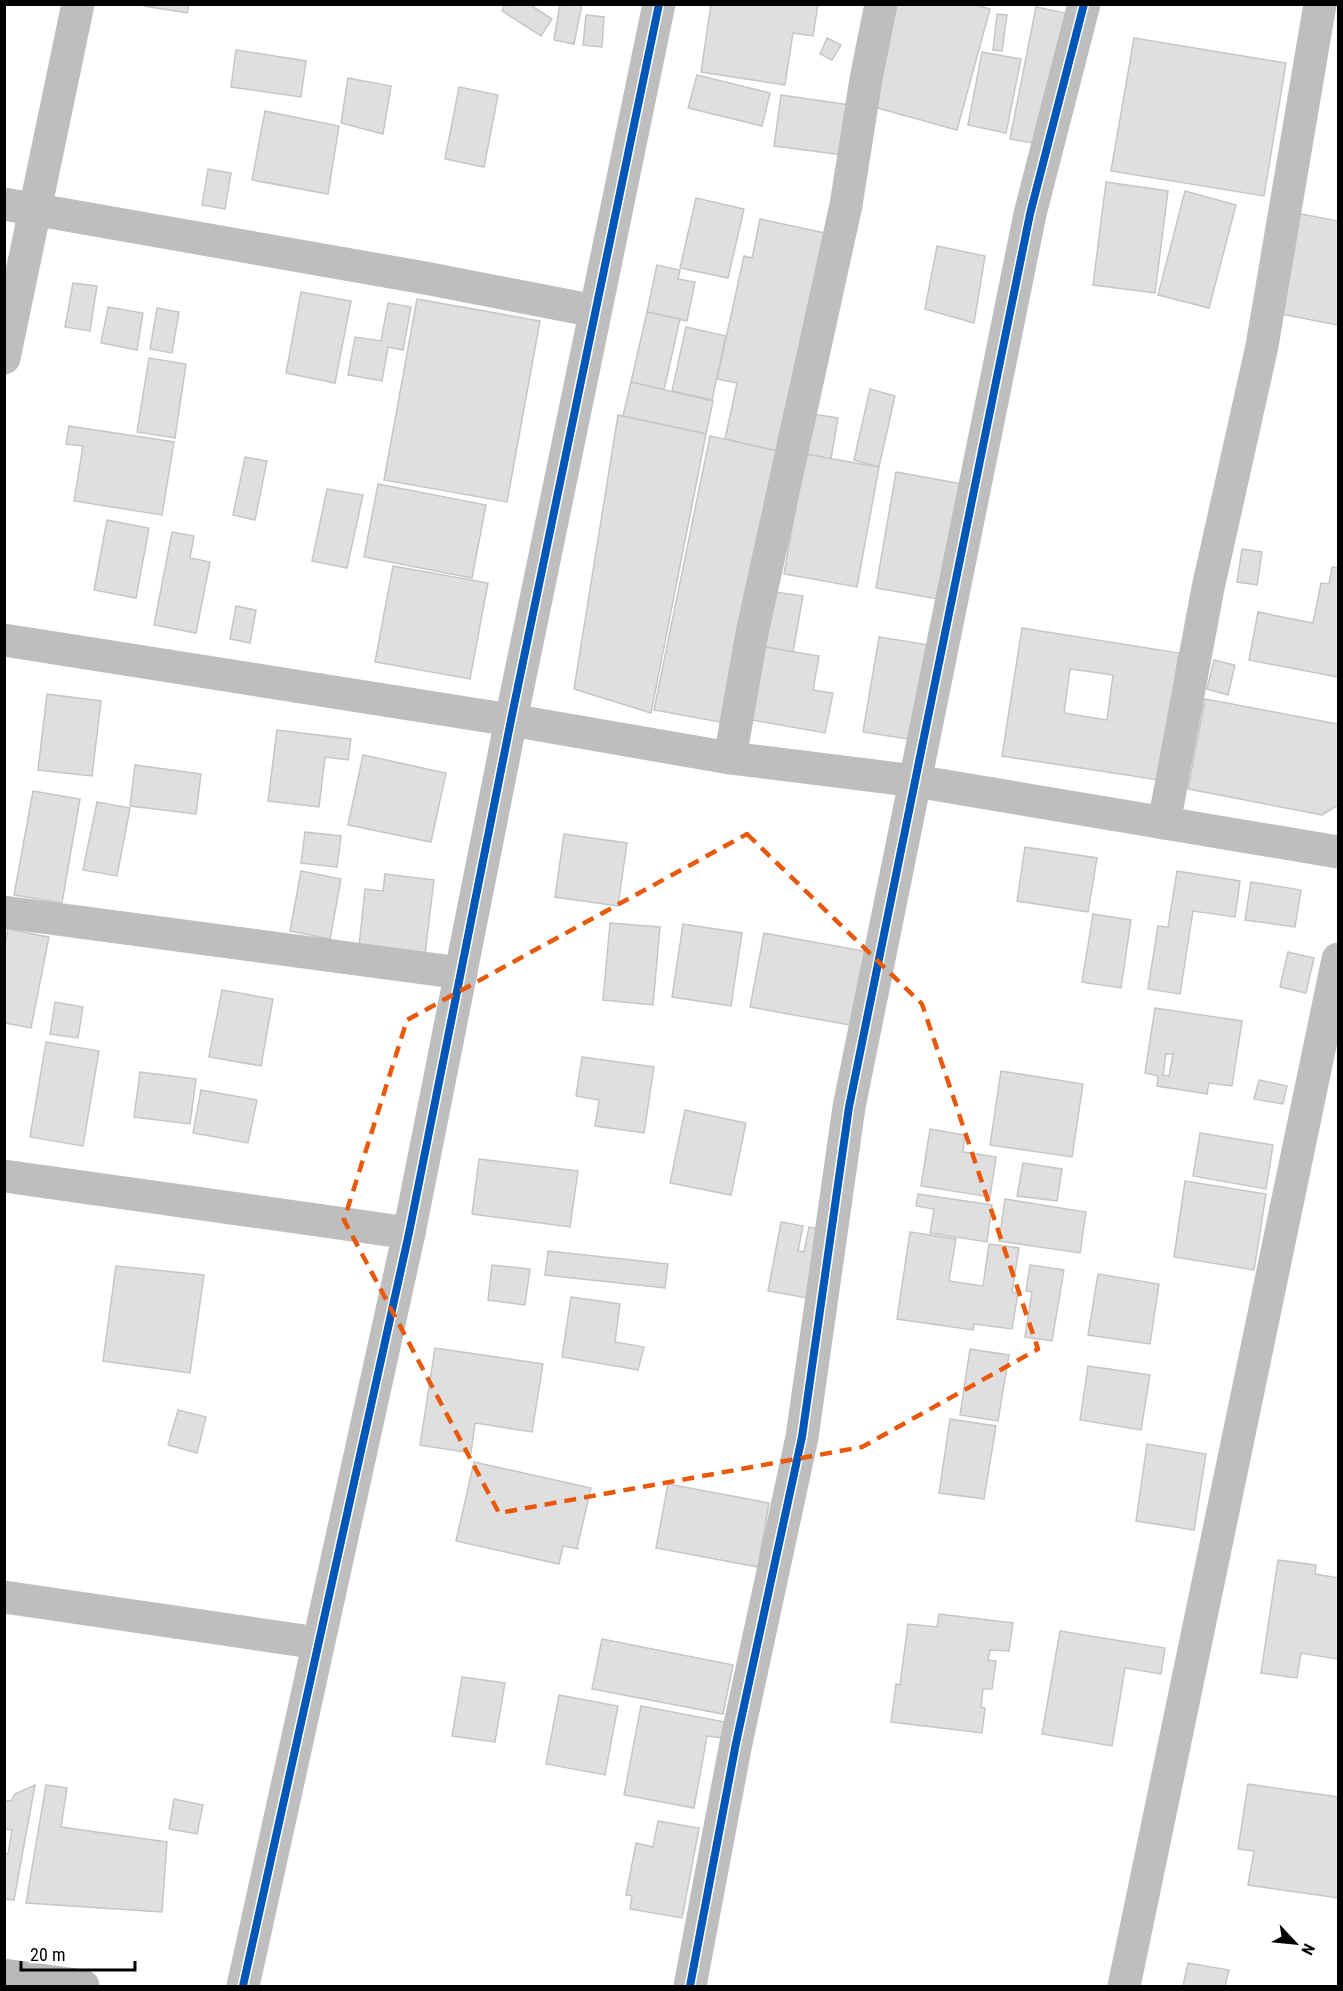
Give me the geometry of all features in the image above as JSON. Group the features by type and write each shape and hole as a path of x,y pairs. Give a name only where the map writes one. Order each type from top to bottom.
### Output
{"main road":[{"path":"4,1975 83,1986"}],"street":[{"path":"4,358 78,4"},
{"path":"243,1986 409,1233 511,720 659,4"},
{"path":"730,758 752,633 846,205 881,4"},
{"path":"690,1986 736,1743 802,1437 849,1107 1030,214 1084,4"},
{"path":"1164,823 1208,588 1262,346 1321,4 1338,8"},
{"path":"4,204 424,278 595,311"},
{"path":"4,640 511,720 730,758 915,781 1338,852"},
{"path":"4,912 461,973"},
{"path":"1124,1986 1338,959"},
{"path":"4,1176 409,1233"},
{"path":"4,1598 318,1643"}],"highlighted area":[{"path":"747,834 922,1004 1038,1349 862,1447 499,1513 344,1220 407,1020"}],"building":[{"path":"144,4 189,4 187,13 144,6"},
{"path":"505,4 529,4 552,19 541,36 502,11"},
{"path":"560,4 582,4 574,44 554,40"},
{"path":"711,4 818,4 813,36 793,33 785,85 701,72"},
{"path":"897,4 973,4 990,9 957,130 870,106"},
{"path":"1036,7 1070,14 1043,145 1010,139"},
{"path":"997,14 1007,15 1002,51 993,50"},
{"path":"586,15 604,17 602,47 583,45"},
{"path":"827,38 841,45 832,60 820,54"},
{"path":"1134,38 1286,63 1264,196 1111,171"},
{"path":"236,50 306,61 301,97 231,87"},
{"path":"982,52 1021,59 1006,133 968,125"},
{"path":"697,75 770,93 762,126 688,108"},
{"path":"348,78 391,86 383,134 341,123"},
{"path":"459,87 498,95 484,167 445,159"},
{"path":"781,95 850,105 843,155 774,146"},
{"path":"265,111 339,126 328,194 252,180"},
{"path":"208,169 231,173 225,209 202,205"},
{"path":"1106,182 1168,191 1155,293 1093,285"},
{"path":"1185,191 1236,205 1209,308 1158,295"},
{"path":"696,198 744,209 728,278 680,268"},
{"path":"1296,213 1338,221 1338,325 1276,313"},
{"path":"760,219 835,235 786,453 725,439 737,383 717,379 744,256 752,258"},
{"path":"937,246 985,256 974,323 925,309"},
{"path":"657,265 680,270 678,279 695,282 687,321 647,312"},
{"path":"73,283 97,286 90,331 65,327"},
{"path":"301,292 351,301 335,383 286,373"},
{"path":"417,299 540,321 507,502 384,480"},
{"path":"388,303 411,307 403,350 388,347 382,381 348,375 355,337 381,341"},
{"path":"108,307 143,313 137,350 101,343"},
{"path":"157,308 179,312 172,353 150,349"},
{"path":"647,312 680,319 664,390 631,382"},
{"path":"686,327 726,336 712,400 672,391"},
{"path":"149,358 186,364 175,438 137,432"},
{"path":"631,382 713,401 706,434 623,416"},
{"path":"870,389 895,396 879,467 854,460"},
{"path":"812,414 838,418 831,459 805,454"},
{"path":"618,415 706,434 651,713 574,689"},
{"path":"69,426 174,442 162,515 74,501 83,446 66,444"},
{"path":"710,436 786,453 725,723 654,710"},
{"path":"805,454 879,467 857,587 784,574"},
{"path":"245,457 267,461 255,520 233,515"},
{"path":"896,472 963,484 943,600 876,588"},
{"path":"378,484 486,505 472,578 364,557"},
{"path":"327,489 363,495 347,568 312,561"},
{"path":"107,520 149,528 136,598 94,590"},
{"path":"172,532 194,536 190,558 210,562 196,633 154,625"},
{"path":"1242,549 1262,552 1257,585 1237,582"},
{"path":"393,566 488,583 470,679 375,662"},
{"path":"1332,567 1338,568 1338,677 1249,660 1258,612 1313,623 1321,583 1329,584"},
{"path":"774,592 803,596 793,652 765,647"},
{"path":"236,606 256,610 250,643 230,639"},
{"path":"1022,628 1179,653 1159,780 1002,756","holes":["1070,669 1113,675 1107,720 1064,713"]},
{"path":"879,637 936,646 920,741 863,732"},
{"path":"765,647 819,656 813,690 833,693 825,733 752,720"},
{"path":"1214,660 1235,665 1228,695 1207,689"},
{"path":"47,694 101,701 92,776 38,770"},
{"path":"1205,699 1338,724 1338,805 1322,815 1188,789"},
{"path":"277,730 351,739 348,760 325,757 319,807 268,801"},
{"path":"363,755 446,773 431,842 348,825"},
{"path":"135,765 201,774 196,814 130,806"},
{"path":"33,791 80,799 62,903 14,895"},
{"path":"97,802 130,808 117,876 83,870"},
{"path":"305,832 341,836 337,867 301,863"},
{"path":"564,834 627,843 618,906 555,897"},
{"path":"1025,847 1097,858 1088,912 1017,901"},
{"path":"301,871 341,879 330,939 290,931"},
{"path":"1177,871 1240,881 1235,917 1193,911 1180,994 1148,989 1158,926 1168,927"},
{"path":"385,874 434,880 425,954 359,946 365,889 383,891"},
{"path":"1251,882 1301,890 1295,927 1245,920"},
{"path":"1093,914 1131,920 1121,988 1082,982"},
{"path":"610,923 660,927 653,1005 603,1000"},
{"path":"683,924 742,933 731,1006 672,997"},
{"path":"8,929 49,937 31,1028 4,1023 4,947"},
{"path":"764,933 869,952 855,1026 750,1007"},
{"path":"1288,952 1314,958 1306,993 1280,987"},
{"path":"222,990 273,999 261,1066 209,1057"},
{"path":"55,1002 83,1007 78,1038 50,1034"},
{"path":"1155,1008 1242,1021 1232,1086 1209,1083 1207,1094 1157,1086 1158,1076 1145,1073","holes":["1166,1054 1173,1054 1169,1076 1163,1075"]},
{"path":"46,1042 99,1051 83,1146 30,1137"},
{"path":"582,1057 654,1067 644,1133 595,1126 599,1100 576,1096"},
{"path":"1001,1071 1083,1084 1072,1157 990,1145"},
{"path":"140,1072 196,1079 190,1124 134,1117"},
{"path":"1259,1080 1287,1086 1283,1104 1254,1099"},
{"path":"201,1090 257,1100 248,1143 193,1133"},
{"path":"685,1110 746,1123 731,1195 670,1183"},
{"path":"930,1129 965,1135 963,1152 996,1157 990,1197 921,1186"},
{"path":"1200,1133 1273,1145 1266,1189 1193,1176"},
{"path":"479,1159 578,1171 570,1227 472,1214"},
{"path":"1023,1163 1062,1169 1057,1201 1017,1196"},
{"path":"1185,1181 1266,1194 1254,1270 1174,1257"},
{"path":"918,1194 992,1205 987,1242 930,1233 934,1209 916,1206"},
{"path":"1005,1199 1086,1212 1080,1253 999,1241"},
{"path":"781,1222 803,1226 798,1251 804,1252 809,1227 820,1229 807,1298 768,1291"},
{"path":"910,1232 956,1239 949,1281 983,1286 989,1244 1019,1248 1012,1292 1018,1293 1012,1329 974,1324 973,1330 897,1319"},
{"path":"548,1251 668,1264 665,1288 545,1275"},
{"path":"492,1265 530,1269 525,1305 488,1300"},
{"path":"1030,1265 1064,1270 1052,1341 1025,1337 1032,1292 1026,1291"},
{"path":"116,1266 204,1275 190,1373 103,1361"},
{"path":"1098,1274 1159,1284 1150,1344 1088,1335"},
{"path":"571,1297 620,1304 615,1342 644,1347 638,1370 562,1357"},
{"path":"435,1348 543,1364 532,1432 475,1423 471,1453 420,1445"},
{"path":"970,1349 1009,1355 998,1421 960,1415"},
{"path":"1088,1366 1150,1375 1141,1430 1080,1420"},
{"path":"178,1410 206,1417 197,1453 168,1445"},
{"path":"950,1419 996,1426 984,1499 939,1493"},
{"path":"1147,1444 1206,1454 1194,1530 1136,1521"},
{"path":"474,1462 591,1488 577,1548 579,1549 563,1546 559,1564 456,1541"},
{"path":"668,1484 769,1503 758,1567 656,1548"},
{"path":"1278,1560 1316,1565 1315,1574 1338,1578 1338,1659 1301,1653 1297,1678 1261,1673"},
{"path":"939,1614 1013,1623 1009,1651 990,1650 988,1660 996,1661 992,1689 983,1689 981,1707 985,1708 982,1733 891,1722 896,1684 900,1685 908,1624 937,1627"},
{"path":"1060,1631 1165,1648 1161,1674 1125,1668 1112,1746 1042,1734"},
{"path":"602,1639 733,1665 723,1714 592,1689"},
{"path":"462,1677 505,1683 495,1742 452,1736"},
{"path":"559,1695 618,1706 605,1775 546,1764"},
{"path":"641,1706 725,1722 722,1738 707,1736 694,1808 624,1795"},
{"path":"1248,1784 1338,1797 1338,1898 1248,1885 1254,1851 1238,1849"},
{"path":"35,1785 14,1900 4,1899 4,1854 8,1854 12,1830 4,1829 4,1800 11,1801 15,1794"},
{"path":"46,1785 67,1788 61,1827 167,1842 162,1912 26,1903"},
{"path":"174,1799 203,1805 197,1834 169,1829"},
{"path":"658,1821 699,1828 682,1918 630,1909 632,1896 626,1895 636,1843 653,1847"},
{"path":"1188,1963 1229,1970 1225,1986 1183,1986"}],"cycle path":[{"path":"243,1986 409,1233 511,720 659,4"},
{"path":"690,1986 736,1743 802,1437 849,1107 1030,214 1084,4"}]}
